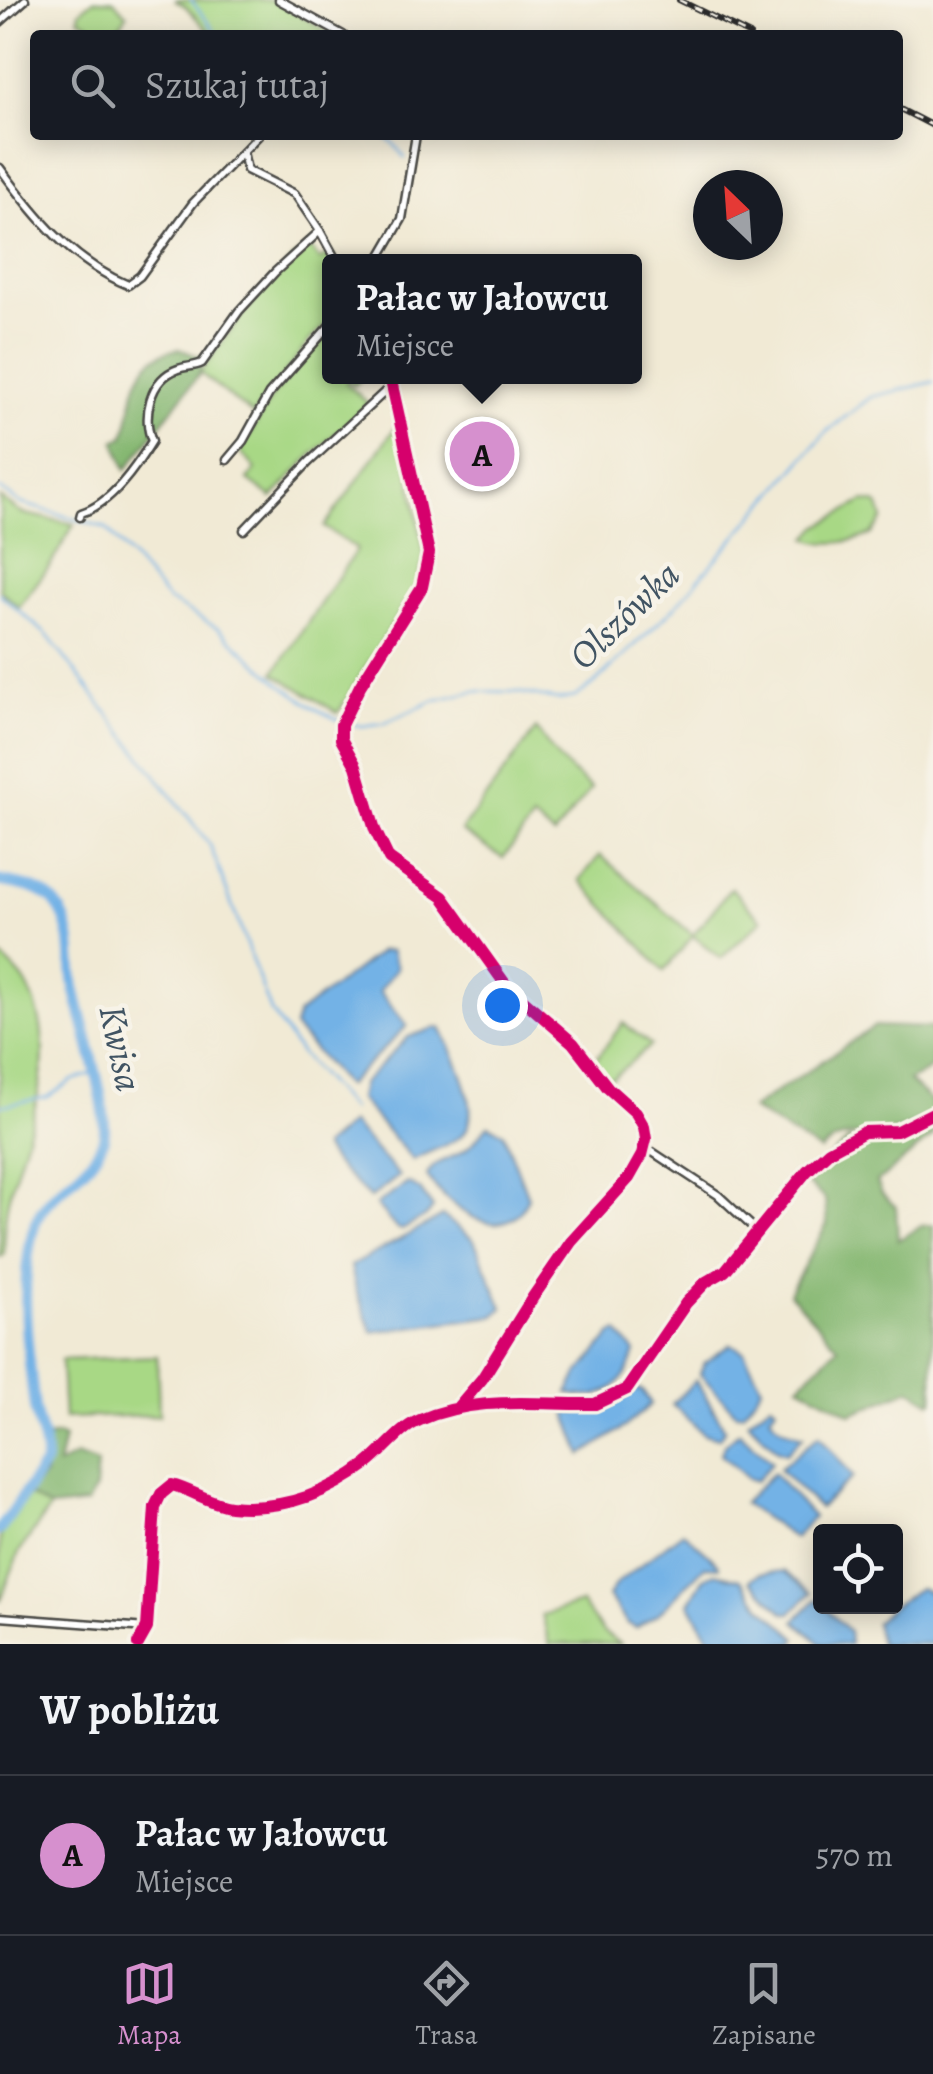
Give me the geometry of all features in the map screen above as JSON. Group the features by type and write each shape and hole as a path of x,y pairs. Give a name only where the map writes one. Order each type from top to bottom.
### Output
{"street":[{"path":"0,22 25,0"},
{"path":"279,0 334,30"},
{"path":"0,168 54,237 128,286 140,276 193,203 254,140"},
{"path":"382,254 402,218 415,140"},
{"path":"243,152 247,170 295,194 332,254"},
{"path":"80,517 105,500 152,442 146,428 147,407 163,379 178,368 202,363 275,272 320,231"},
{"path":"227,460 269,394 322,335"},
{"path":"244,530 388,384"},
{"path":"392,384 413,468 430,564 422,587 344,713 341,739 356,766 375,830 389,859 443,896 506,985 573,1043 644,1126 645,1147 629,1178 572,1242 482,1379 459,1406"},
{"path":"138,1644 146,1628 154,1508 161,1494 172,1485 227,1506 278,1505 320,1494 370,1462 406,1428 459,1406 506,1402 596,1404 609,1400 626,1389 686,1303 706,1282 726,1271 807,1171 829,1151 864,1132 898,1131 933,1113"},
{"path":"645,1147 718,1195 758,1232"},
{"path":"0,1617 146,1628"}],"green space":[{"path":"94,0 114,1 127,15 112,30 99,30 79,18 80,11"},
{"path":"174,0 275,0 325,30 207,30"},
{"path":"308,245 322,258 322,329 253,415 200,373 277,274"},
{"path":"322,338 322,384 347,384 369,404 313,454 272,498 248,480 256,469 240,451 274,393"},
{"path":"179,349 200,357 200,373 126,470 115,441 124,437 138,381 151,361"},
{"path":"397,425 425,556 417,584 338,713 274,673 357,549 324,527"},
{"path":"0,498 21,513 74,524 19,607 0,590"},
{"path":"864,501 879,506 883,519 872,534 840,542 808,538 818,527"},
{"path":"536,729 560,761 591,789 554,835 533,819 503,858 461,831"},
{"path":"600,855 693,935 731,888 762,920 721,958 693,936 664,971 580,880"},
{"path":"0,955 26,984 37,1011 42,1065 32,1120 8,1201 4,1255 0,1257"},
{"path":"623,1023 651,1045 613,1077 604,1079 593,1063"},
{"path":"875,1026 933,1028 933,1067 909,1081 933,1103 933,1113 901,1130 846,1137 820,1151 751,1109"},
{"path":"933,1123 933,1136 877,1182 882,1194 896,1207 898,1240 921,1226 933,1225 933,1400 910,1389 851,1414 799,1385 838,1347 789,1293 827,1224 825,1199 804,1181 848,1141 912,1134"},
{"path":"157,1356 159,1415 64,1418 61,1360"},
{"path":"48,1437 64,1438 58,1465 76,1456 97,1464 95,1489 87,1504 50,1508 27,1494 45,1475"},
{"path":"29,1495 50,1508 19,1552 0,1602 0,1537"},
{"path":"581,1603 603,1632 620,1644 549,1644 542,1615"}],"water":[{"path":"381,951 391,951 397,968 379,991 407,1026 346,1086 294,1027 298,1014"},
{"path":"441,1028 464,1081 469,1097 469,1124 459,1137 413,1160 359,1099 362,1084 408,1037"},
{"path":"351,1123 399,1176 370,1198 323,1147"},
{"path":"488,1125 503,1132 528,1197 518,1213 506,1221 492,1223 462,1211 427,1176 438,1163 467,1148"},
{"path":"408,1183 420,1190 433,1208 402,1230 376,1205"},
{"path":"443,1216 474,1240 503,1308 494,1316 372,1332 351,1266"},
{"path":"618,1332 635,1352 626,1374 602,1394 568,1393 579,1373"},
{"path":"731,1344 744,1352 762,1387 743,1413 736,1413 700,1374 704,1363"},
{"path":"696,1380 725,1429 719,1438 704,1434 672,1404"},
{"path":"635,1388 643,1391 651,1404 582,1455 566,1412 604,1409"},
{"path":"771,1403 776,1407 770,1415 776,1423 803,1436 786,1453 777,1450 748,1421"},
{"path":"739,1432 772,1462 756,1481 747,1478 721,1454 724,1445"},
{"path":"819,1435 853,1477 819,1508 779,1469"},
{"path":"773,1473 813,1517 794,1538 743,1503"},
{"path":"683,1532 719,1567 705,1566 659,1613 636,1628 627,1623 608,1596 616,1584"},
{"path":"784,1571 811,1593 791,1613 784,1613 750,1580 759,1574"},
{"path":"715,1573 741,1579 763,1608 797,1638 793,1644 713,1644 689,1603 703,1579"},
{"path":"920,1588 933,1594 933,1644 880,1644 875,1623 884,1614 903,1614 903,1599"},
{"path":"813,1602 813,1614 831,1614 849,1631 850,1644 821,1644 795,1621"}],"waterway":[{"path":"191,0 214,30"},
{"path":"388,140 405,158"},
{"name":"Olszówka","path":"347,723 384,723 436,700 475,691 517,692 558,700 575,697 594,684 675,607 826,432 871,397 933,382"},
{"name":"Olszówka","path":"0,489 20,503 106,528 168,600 219,629 278,682 339,720"},
{"path":"0,594 47,635 210,845 271,1012 300,1053 351,1109"},
{"name":"Kwisa","path":"0,881 44,893 65,920 74,984 105,1127 98,1151 46,1205 32,1234 26,1318 34,1404 45,1463 0,1530"},
{"path":"0,1106 48,1097 73,1080 95,1073"}],"railway":[{"path":"679,0 740,30"},
{"path":"903,111 933,126"}],"cycle path":[{"path":"392,384 429,553 422,587 360,686 341,725 341,739 356,766 375,830 389,859 443,897 506,985 573,1043 608,1088 636,1113 646,1139 629,1178 571,1242 482,1379 459,1406"},
{"path":"138,1644 147,1628 155,1507 161,1494 172,1485 230,1506 285,1503 336,1484 367,1464 412,1424 441,1412 485,1404 595,1404 627,1389 686,1303 706,1282 725,1271 807,1171 829,1151 864,1132 897,1131 933,1113"}],"place":[{"name":"Pałac w Jałowcu","path":"482,454"}]}
